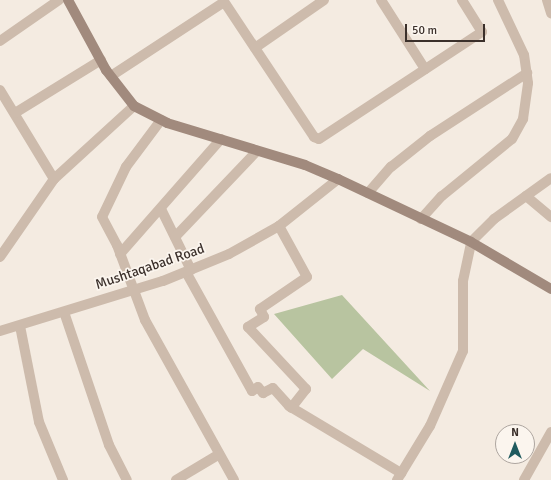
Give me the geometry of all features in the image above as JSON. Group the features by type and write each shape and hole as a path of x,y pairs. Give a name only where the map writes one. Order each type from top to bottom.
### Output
{"street":[{"path":"0,41 59,0"},
{"path":"68,0 100,60 134,106 161,120 338,179 471,242 551,289"},
{"path":"255,48 324,0"},
{"path":"381,0 425,69"},
{"path":"111,76 223,1 314,137 319,139 482,32 462,0"},
{"path":"421,219 442,196 512,139 523,120 527,73 513,25 498,0"},
{"path":"546,0 551,13"},
{"path":"15,113 100,60"},
{"path":"368,193 391,167 430,136 527,73"},
{"path":"0,90 54,179"},
{"path":"0,257 54,179 134,106"},
{"path":"161,120 126,167 102,217 120,254 145,320 218,454 234,480"},
{"path":"120,254 221,139"},
{"path":"175,237 257,151"},
{"path":"161,209 175,237 188,271 252,391 258,387 263,393 273,388 291,408 399,476 430,426 463,350 463,281 471,242 526,196 551,178"},
{"name":"Mushtaqabad Road","path":"0,331 134,290 188,271 279,226 338,179"},
{"path":"526,196 551,217"},
{"path":"279,226 307,277 260,309 264,317 248,327 306,389 291,408"},
{"path":"64,312 108,445 127,480"},
{"path":"20,326 39,422 63,480"},
{"path":"524,480 551,432"},
{"path":"176,480 218,454"}],"green space":[{"path":"342,295 430,391 363,349 332,379 274,314"}]}
